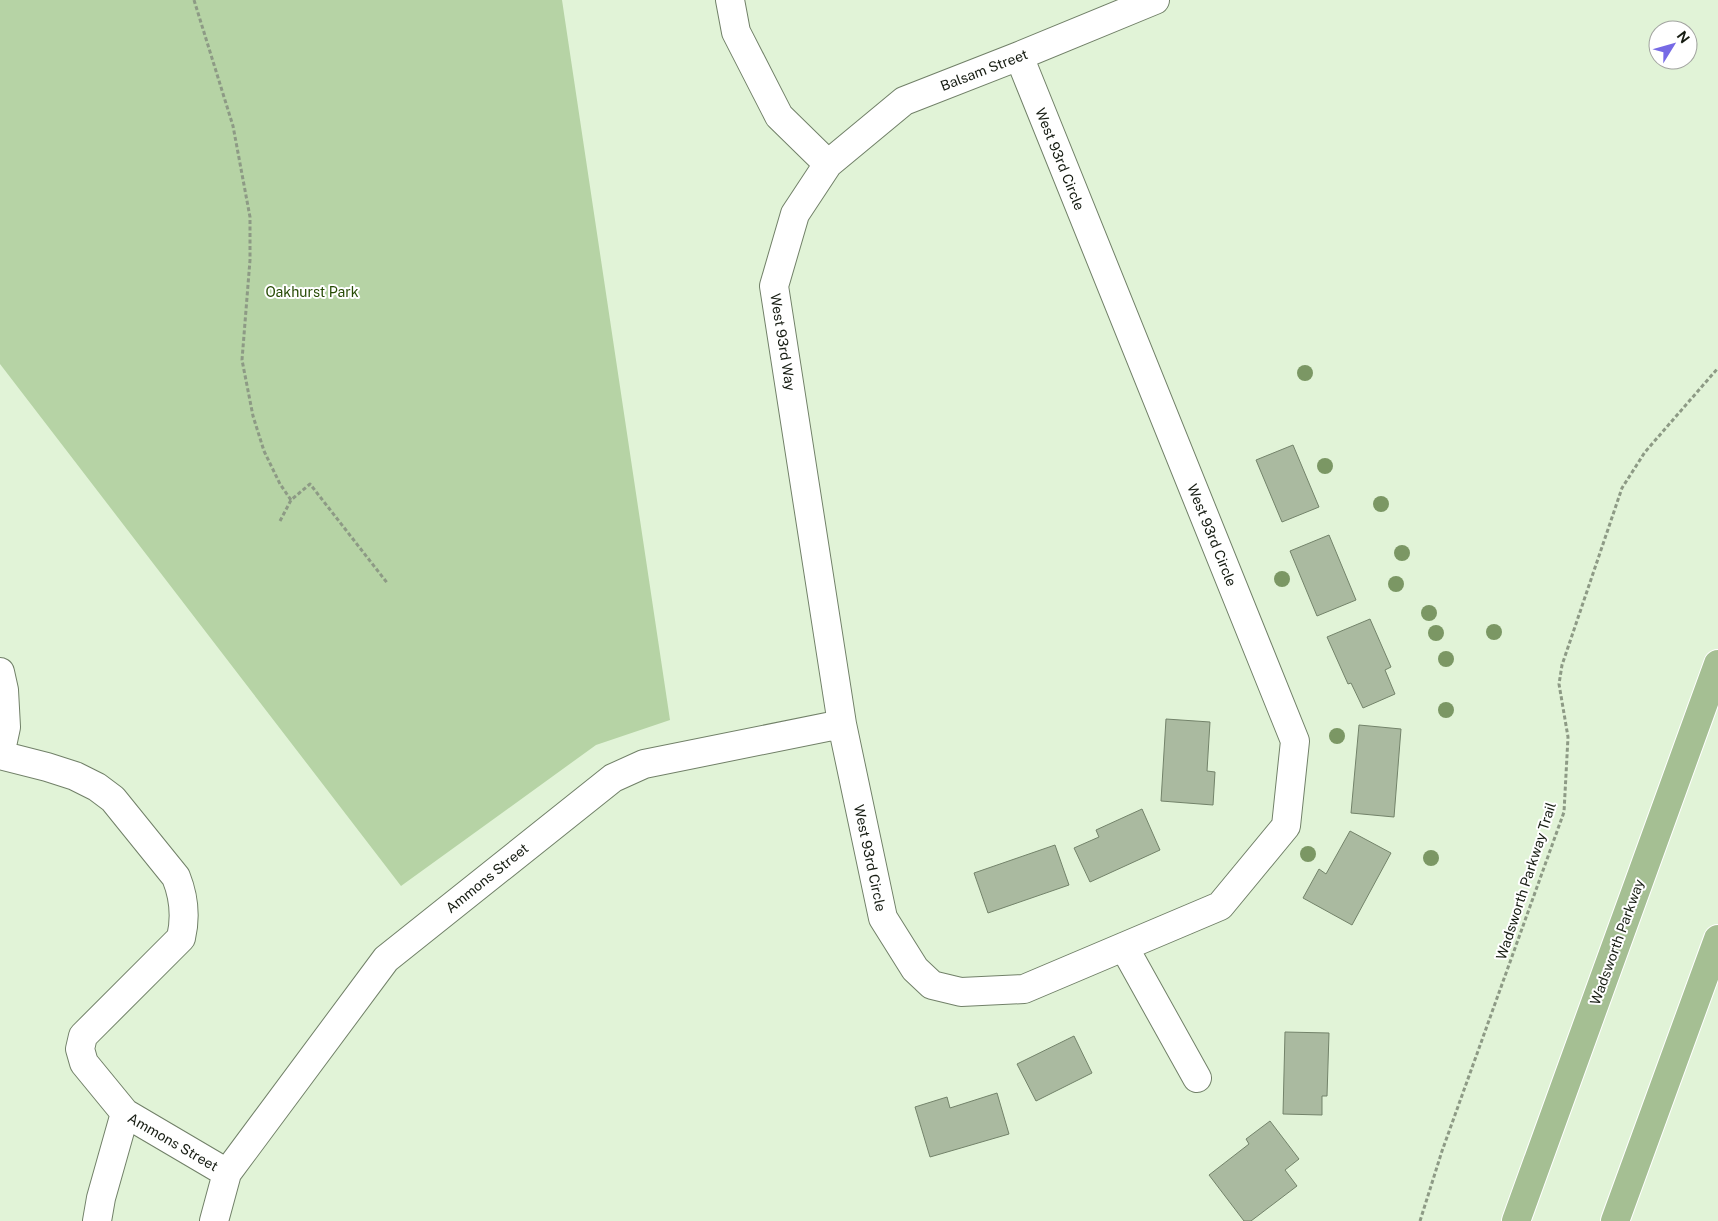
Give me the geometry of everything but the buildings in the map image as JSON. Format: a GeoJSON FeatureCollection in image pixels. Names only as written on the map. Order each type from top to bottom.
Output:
{"type":"FeatureCollection","features":[{"type":"Feature","properties":{"kind":"main road","name":"Wadsworth Parkway"},"geometry":{"type":"LineString","coordinates":[[1516,1221],[1718,664]]}},
{"type":"Feature","properties":{"kind":"main road"},"geometry":{"type":"LineString","coordinates":[[1615,1221],[1718,939]]}},
{"type":"Feature","properties":{"kind":"street"},"geometry":{"type":"LineString","coordinates":[[730,0],[736,32],[779,116],[828,164]]}},
{"type":"Feature","properties":{"kind":"street","name":"Balsam Street"},"geometry":{"type":"LineString","coordinates":[[828,164],[904,101],[1155,0]]}},
{"type":"Feature","properties":{"kind":"street","name":"West 93rd Circle"},"geometry":{"type":"LineString","coordinates":[[842,724],[883,918],[915,969],[926,994],[1024,989],[1220,906],[1286,826],[1295,741],[1019,56]]}},
{"type":"Feature","properties":{"kind":"street","name":"West 93rd Way"},"geometry":{"type":"LineString","coordinates":[[828,164],[795,214],[774,286],[842,724]]}},
{"type":"Feature","properties":{"kind":"street"},"geometry":{"type":"LineString","coordinates":[[0,672],[4,690],[6,727],[0,755]]}},
{"type":"Feature","properties":{"kind":"street","name":"Ammons Street"},"geometry":{"type":"LineString","coordinates":[[214,1221],[227,1173],[386,959],[613,778],[644,764],[842,724]]}},
{"type":"Feature","properties":{"kind":"street","name":"Ammons Street"},"geometry":{"type":"LineString","coordinates":[[0,755],[47,766],[75,776],[102,791],[112,799],[176,877],[181,891],[185,924],[181,938],[83,1036],[80,1049],[84,1063],[124,1113],[227,1173]]}},
{"type":"Feature","properties":{"kind":"street"},"geometry":{"type":"LineString","coordinates":[[1124,947],[1197,1078]]}},
{"type":"Feature","properties":{"kind":"street"},"geometry":{"type":"LineString","coordinates":[[97,1221],[100,1198],[124,1113]]}},
{"type":"Feature","properties":{"kind":"path"},"geometry":{"type":"LineString","coordinates":[[194,0],[232,126],[250,217],[250,260],[242,360],[252,416],[264,451],[280,484],[291,500]]}},
{"type":"Feature","properties":{"kind":"path","name":"Wadsworth Parkway Trail"},"geometry":{"type":"LineString","coordinates":[[1420,1221],[1442,1152],[1564,812],[1568,737],[1559,684],[1562,665],[1622,488],[1646,452],[1718,368]]}},
{"type":"Feature","properties":{"kind":"path"},"geometry":{"type":"LineString","coordinates":[[280,521],[291,500],[310,484],[388,584]]}},
{"type":"Feature","properties":{"kind":"green space","name":"Oakhurst Park"},"geometry":{"type":"Polygon","coordinates":[[[0,0],[562,0],[670,720],[596,745],[401,886],[0,364],[0,0]]]}}]}
